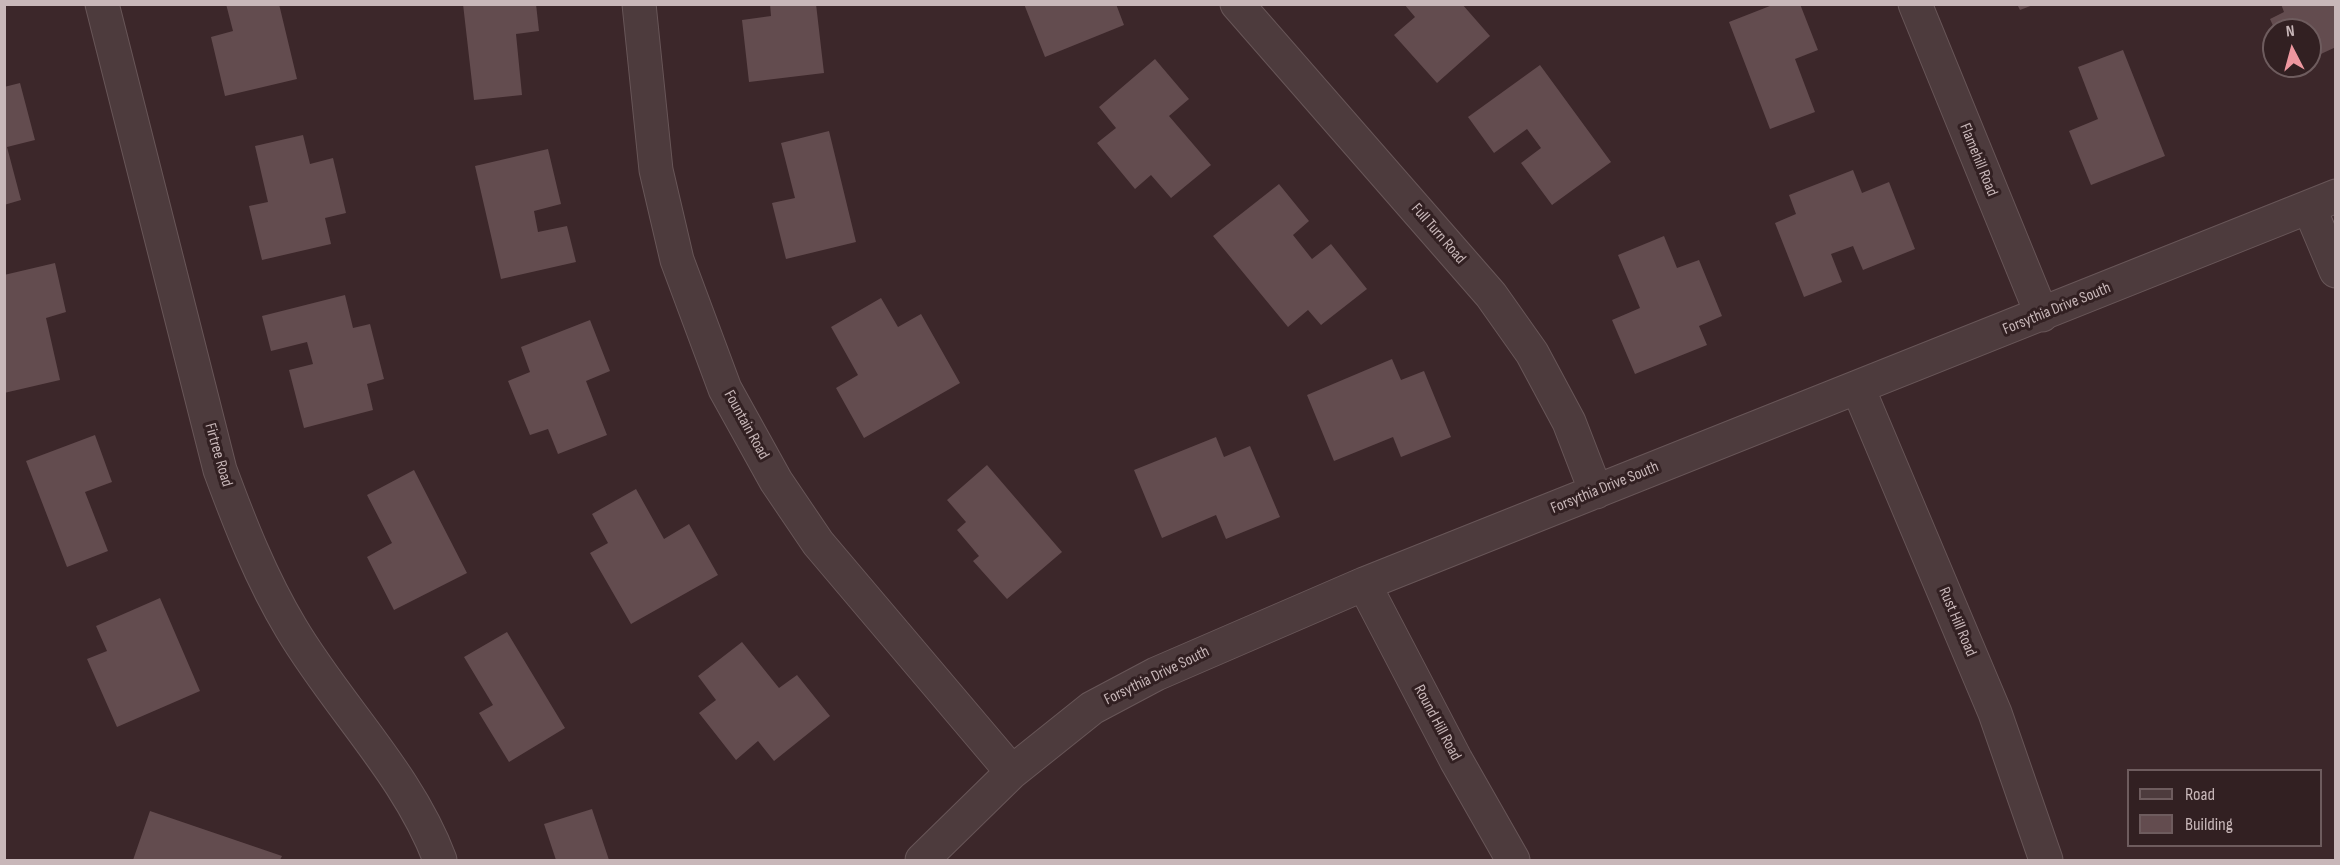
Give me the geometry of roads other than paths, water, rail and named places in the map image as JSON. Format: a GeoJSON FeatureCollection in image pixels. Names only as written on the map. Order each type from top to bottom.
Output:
{"type":"FeatureCollection","features":[{"type":"Feature","properties":{"kind":"street","name":"Firtree Road"},"geometry":{"type":"LineString","coordinates":[[102,4],[220,470],[246,541],[291,628],[411,802],[440,861]]}},
{"type":"Feature","properties":{"kind":"street","name":"Fountain Road"},"geometry":{"type":"LineString","coordinates":[[639,4],[656,170],[677,260],[725,389],[776,481],[819,543],[1012,772]]}},
{"type":"Feature","properties":{"kind":"street","name":"Full Turn Road"},"geometry":{"type":"LineString","coordinates":[[1237,4],[1491,295],[1538,363],[1569,422],[1596,492]]}},
{"type":"Feature","properties":{"kind":"street","name":"Flamehill Road"},"geometry":{"type":"LineString","coordinates":[[1915,4],[2042,315]]}},
{"type":"Feature","properties":{"kind":"street","name":"Forsythia Drive South"},"geometry":{"type":"LineString","coordinates":[[922,861],[1012,772],[1092,708],[1156,674],[1364,584],[2323,202]]}},
{"type":"Feature","properties":{"kind":"street"},"geometry":{"type":"LineString","coordinates":[[2323,202],[2336,271]]}},
{"type":"Feature","properties":{"kind":"street","name":"Rust Hill Road"},"geometry":{"type":"LineString","coordinates":[[1858,388],[1995,713],[2046,861]]}},
{"type":"Feature","properties":{"kind":"street","name":"Round Hill Road"},"geometry":{"type":"LineString","coordinates":[[1364,584],[1456,760],[1513,861]]}}]}
